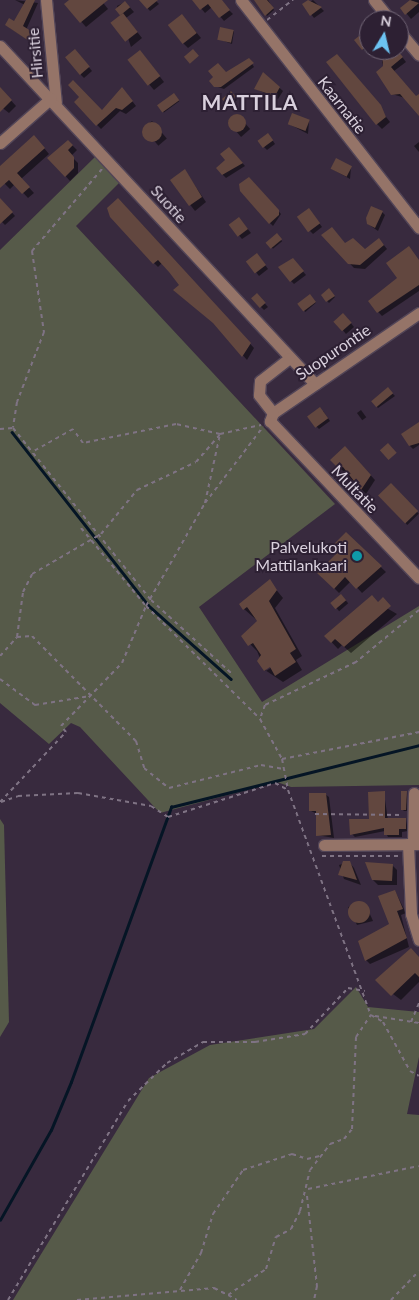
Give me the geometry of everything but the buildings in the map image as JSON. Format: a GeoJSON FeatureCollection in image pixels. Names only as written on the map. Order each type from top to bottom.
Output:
{"type":"FeatureCollection","features":[{"type":"Feature","properties":{"kind":"street","name":"Hirsitie"},"geometry":{"type":"LineString","coordinates":[[46,0],[54,101]]}},
{"type":"Feature","properties":{"kind":"street","name":"Kaarnatie"},"geometry":{"type":"LineString","coordinates":[[241,0],[419,228]]}},
{"type":"Feature","properties":{"kind":"street"},"geometry":{"type":"LineString","coordinates":[[374,0],[382,10]]}},
{"type":"Feature","properties":{"kind":"street"},"geometry":{"type":"LineString","coordinates":[[409,44],[419,55]]}},
{"type":"Feature","properties":{"kind":"street","name":"Suotie"},"geometry":{"type":"LineString","coordinates":[[0,46],[54,101],[314,384]]}},
{"type":"Feature","properties":{"kind":"street"},"geometry":{"type":"LineString","coordinates":[[0,142],[54,101]]}},
{"type":"Feature","properties":{"kind":"street","name":"Suopurontie"},"geometry":{"type":"LineString","coordinates":[[271,417],[314,384],[419,313]]}},
{"type":"Feature","properties":{"kind":"street","name":"Multatie"},"geometry":{"type":"LineString","coordinates":[[289,358],[260,381],[259,395],[271,417],[419,578]]}},
{"type":"Feature","properties":{"kind":"street"},"geometry":{"type":"LineString","coordinates":[[414,793],[412,847],[414,876],[411,914],[419,940]]}},
{"type":"Feature","properties":{"kind":"street"},"geometry":{"type":"LineString","coordinates":[[324,845],[412,847]]}},
{"type":"Feature","properties":{"kind":"path"},"geometry":{"type":"LineString","coordinates":[[261,25],[293,0]]}},
{"type":"Feature","properties":{"kind":"path"},"geometry":{"type":"LineString","coordinates":[[109,162],[32,250],[44,332],[17,402],[13,428],[101,534],[151,601],[233,675]]}},
{"type":"Feature","properties":{"kind":"path"},"geometry":{"type":"LineString","coordinates":[[32,452],[73,429],[83,443],[176,424],[220,434]]}},
{"type":"Feature","properties":{"kind":"path"},"geometry":{"type":"LineString","coordinates":[[0,656],[17,637],[23,592],[32,574],[101,534],[137,490],[196,462],[220,434],[248,424],[264,426],[204,504],[151,601],[146,606],[122,663],[61,726],[66,732],[0,802]]}},
{"type":"Feature","properties":{"kind":"path"},"geometry":{"type":"LineString","coordinates":[[0,430],[13,428]]}},
{"type":"Feature","properties":{"kind":"path"},"geometry":{"type":"LineString","coordinates":[[204,504],[220,434]]}},
{"type":"Feature","properties":{"kind":"path"},"geometry":{"type":"LineString","coordinates":[[80,528],[146,606],[260,719],[282,759],[288,790],[365,991],[371,1015],[383,1022],[410,1071],[419,1076]]}},
{"type":"Feature","properties":{"kind":"path"},"geometry":{"type":"LineString","coordinates":[[260,719],[265,705],[356,662],[419,610]]}},
{"type":"Feature","properties":{"kind":"path"},"geometry":{"type":"LineString","coordinates":[[17,637],[32,636],[136,741],[144,768],[169,788],[261,765],[284,770]]}},
{"type":"Feature","properties":{"kind":"path"},"geometry":{"type":"LineString","coordinates":[[0,679],[35,705],[90,696]]}},
{"type":"Feature","properties":{"kind":"path"},"geometry":{"type":"LineString","coordinates":[[282,759],[419,732]]}},
{"type":"Feature","properties":{"kind":"path"},"geometry":{"type":"LineString","coordinates":[[0,802],[18,796],[78,793],[151,806],[168,817],[275,784],[288,790]]}},
{"type":"Feature","properties":{"kind":"path"},"geometry":{"type":"LineString","coordinates":[[315,814],[414,814]]}},
{"type":"Feature","properties":{"kind":"path"},"geometry":{"type":"LineString","coordinates":[[325,857],[412,847]]}},
{"type":"Feature","properties":{"kind":"path"},"geometry":{"type":"LineString","coordinates":[[8,1300],[128,1101],[167,1063],[203,1042],[255,1042],[305,1034],[348,988],[365,991]]}},
{"type":"Feature","properties":{"kind":"path"},"geometry":{"type":"LineString","coordinates":[[411,1022],[419,1003]]}},
{"type":"Feature","properties":{"kind":"path"},"geometry":{"type":"LineString","coordinates":[[371,1015],[419,1023]]}},
{"type":"Feature","properties":{"kind":"path"},"geometry":{"type":"LineString","coordinates":[[228,1295],[266,1269],[276,1237],[291,1229],[306,1196],[310,1170],[320,1156],[352,1129],[356,1117],[356,1037],[371,1015]]}},
{"type":"Feature","properties":{"kind":"path"},"geometry":{"type":"LineString","coordinates":[[179,1291],[201,1253],[213,1214],[243,1170],[292,1154],[308,1159],[320,1156]]}},
{"type":"Feature","properties":{"kind":"path"},"geometry":{"type":"LineString","coordinates":[[308,1189],[419,1166]]}},
{"type":"Feature","properties":{"kind":"path"},"geometry":{"type":"LineString","coordinates":[[306,1196],[317,1286],[314,1300]]}},
{"type":"Feature","properties":{"kind":"path"},"geometry":{"type":"LineString","coordinates":[[391,1300],[419,1271]]}},
{"type":"Feature","properties":{"kind":"path"},"geometry":{"type":"LineString","coordinates":[[77,1300],[214,1288],[237,1300]]}},
{"type":"Feature","properties":{"kind":"green space"},"geometry":{"type":"Polygon","coordinates":[[[95,157],[119,183],[76,226],[335,504],[199,607],[262,702],[419,606],[419,785],[291,787],[277,782],[160,813],[80,727],[71,723],[49,744],[0,703],[0,250],[95,157]]]}},
{"type":"Feature","properties":{"kind":"green space"},"geometry":{"type":"Polygon","coordinates":[[[0,819],[4,825],[9,1022],[0,1037],[0,819]]]}},
{"type":"Feature","properties":{"kind":"green space"},"geometry":{"type":"Polygon","coordinates":[[[356,987],[368,1007],[419,1012],[419,1057],[407,1114],[419,1115],[419,1300],[13,1300],[149,1078],[210,1045],[314,1029],[356,987]]]}},
{"type":"Feature","properties":{"kind":"waterway"},"geometry":{"type":"LineString","coordinates":[[12,432],[148,605],[231,679]]}},
{"type":"Feature","properties":{"kind":"waterway"},"geometry":{"type":"LineString","coordinates":[[0,1220],[51,1130],[71,1082],[171,807],[419,745]]}},
{"type":"Feature","properties":{"kind":"place","name":"Palvelukoti Mattilankaari"},"geometry":{"type":"Point","coordinates":[357,556]}},
{"type":"Feature","properties":{"kind":"district","name":"MATTILA"},"geometry":{"type":"Point","coordinates":[250,102]}}]}
